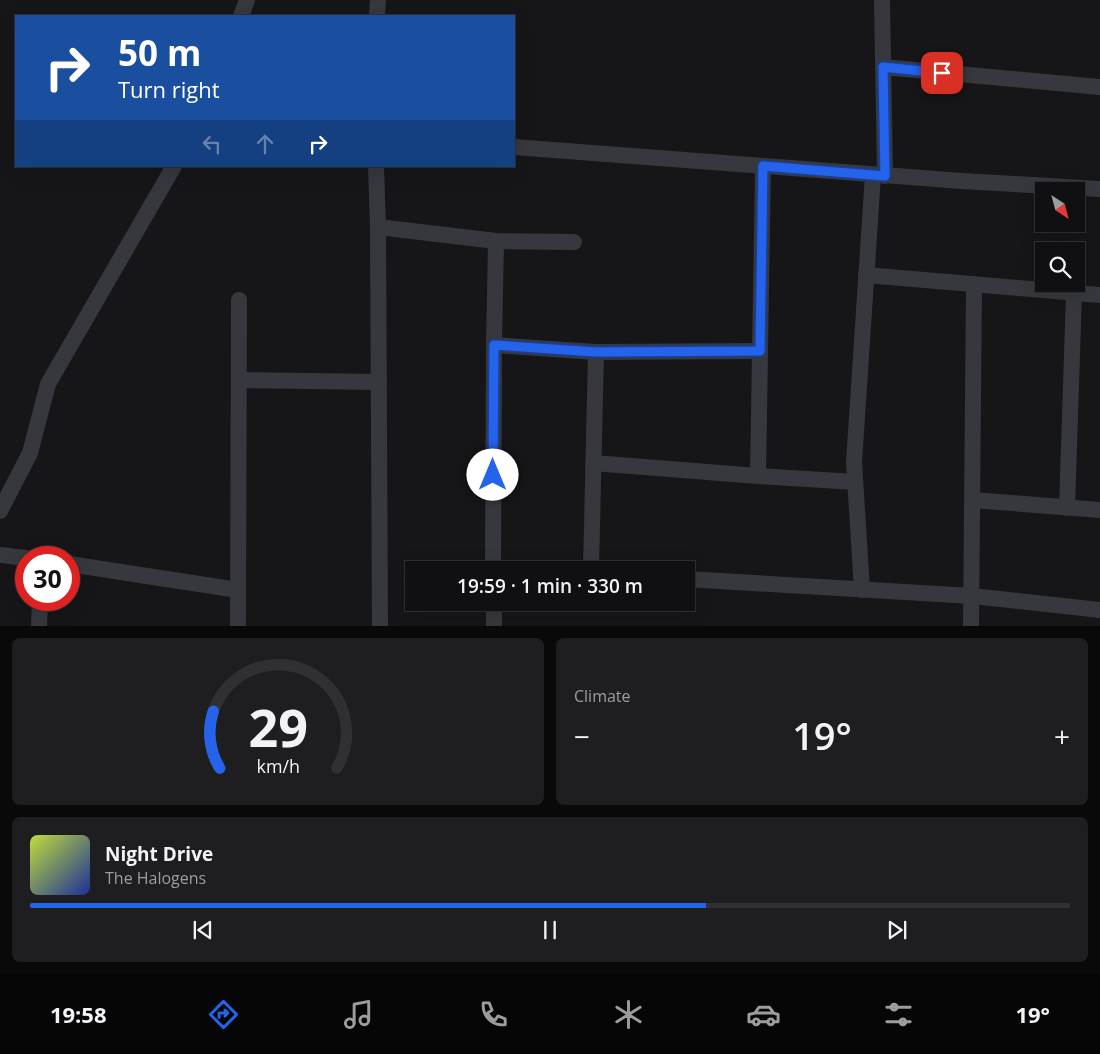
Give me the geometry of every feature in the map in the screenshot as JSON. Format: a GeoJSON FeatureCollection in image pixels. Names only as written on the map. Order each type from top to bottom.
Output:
{"type":"FeatureCollection","features":[{"type":"Feature","properties":{"kind":"street"},"geometry":{"type":"LineString","coordinates":[[241,15],[248,0]]}},
{"type":"Feature","properties":{"kind":"street"},"geometry":{"type":"LineString","coordinates":[[377,15],[378,0]]}},
{"type":"Feature","properties":{"kind":"street"},"geometry":{"type":"LineString","coordinates":[[862,590],[854,462],[866,275],[879,175],[883,67],[882,0]]}},
{"type":"Feature","properties":{"kind":"street"},"geometry":{"type":"LineString","coordinates":[[883,67],[1100,88]]}},
{"type":"Feature","properties":{"kind":"street"},"geometry":{"type":"LineString","coordinates":[[515,147],[962,181],[1100,189]]}},
{"type":"Feature","properties":{"kind":"street"},"geometry":{"type":"LineString","coordinates":[[758,476],[763,166]]}},
{"type":"Feature","properties":{"kind":"street"},"geometry":{"type":"LineString","coordinates":[[0,511],[30,453],[48,384],[173,167]]}},
{"type":"Feature","properties":{"kind":"street"},"geometry":{"type":"LineString","coordinates":[[376,167],[380,626]]}},
{"type":"Feature","properties":{"kind":"street"},"geometry":{"type":"LineString","coordinates":[[378,227],[496,242],[574,242]]}},
{"type":"Feature","properties":{"kind":"street"},"geometry":{"type":"LineString","coordinates":[[493,561],[496,242]]}},
{"type":"Feature","properties":{"kind":"street"},"geometry":{"type":"LineString","coordinates":[[866,275],[1100,295]]}},
{"type":"Feature","properties":{"kind":"street"},"geometry":{"type":"LineString","coordinates":[[971,626],[974,284]]}},
{"type":"Feature","properties":{"kind":"street"},"geometry":{"type":"LineString","coordinates":[[1067,508],[1074,293]]}},
{"type":"Feature","properties":{"kind":"street"},"geometry":{"type":"LineString","coordinates":[[238,626],[239,300]]}},
{"type":"Feature","properties":{"kind":"street"},"geometry":{"type":"LineString","coordinates":[[494,345],[596,352],[760,351]]}},
{"type":"Feature","properties":{"kind":"street"},"geometry":{"type":"LineString","coordinates":[[590,561],[596,352]]}},
{"type":"Feature","properties":{"kind":"street"},"geometry":{"type":"LineString","coordinates":[[239,380],[379,382]]}},
{"type":"Feature","properties":{"kind":"street"},"geometry":{"type":"LineString","coordinates":[[593,463],[855,482]]}},
{"type":"Feature","properties":{"kind":"street"},"geometry":{"type":"LineString","coordinates":[[972,500],[1100,510]]}},
{"type":"Feature","properties":{"kind":"street"},"geometry":{"type":"LineString","coordinates":[[0,555],[15,557]]}},
{"type":"Feature","properties":{"kind":"street"},"geometry":{"type":"LineString","coordinates":[[80,566],[238,590]]}},
{"type":"Feature","properties":{"kind":"street"},"geometry":{"type":"LineString","coordinates":[[695,580],[972,596],[1100,610]]}},
{"type":"Feature","properties":{"kind":"street"},"geometry":{"type":"LineString","coordinates":[[39,626],[40,611]]}},
{"type":"Feature","properties":{"kind":"street"},"geometry":{"type":"LineString","coordinates":[[494,611],[494,626]]}},
{"type":"Feature","properties":{"kind":"route"},"geometry":{"type":"LineString","coordinates":[[493,475],[494,345],[596,352],[760,351],[763,166],[885,176],[883,67],[942,73]]}}]}
